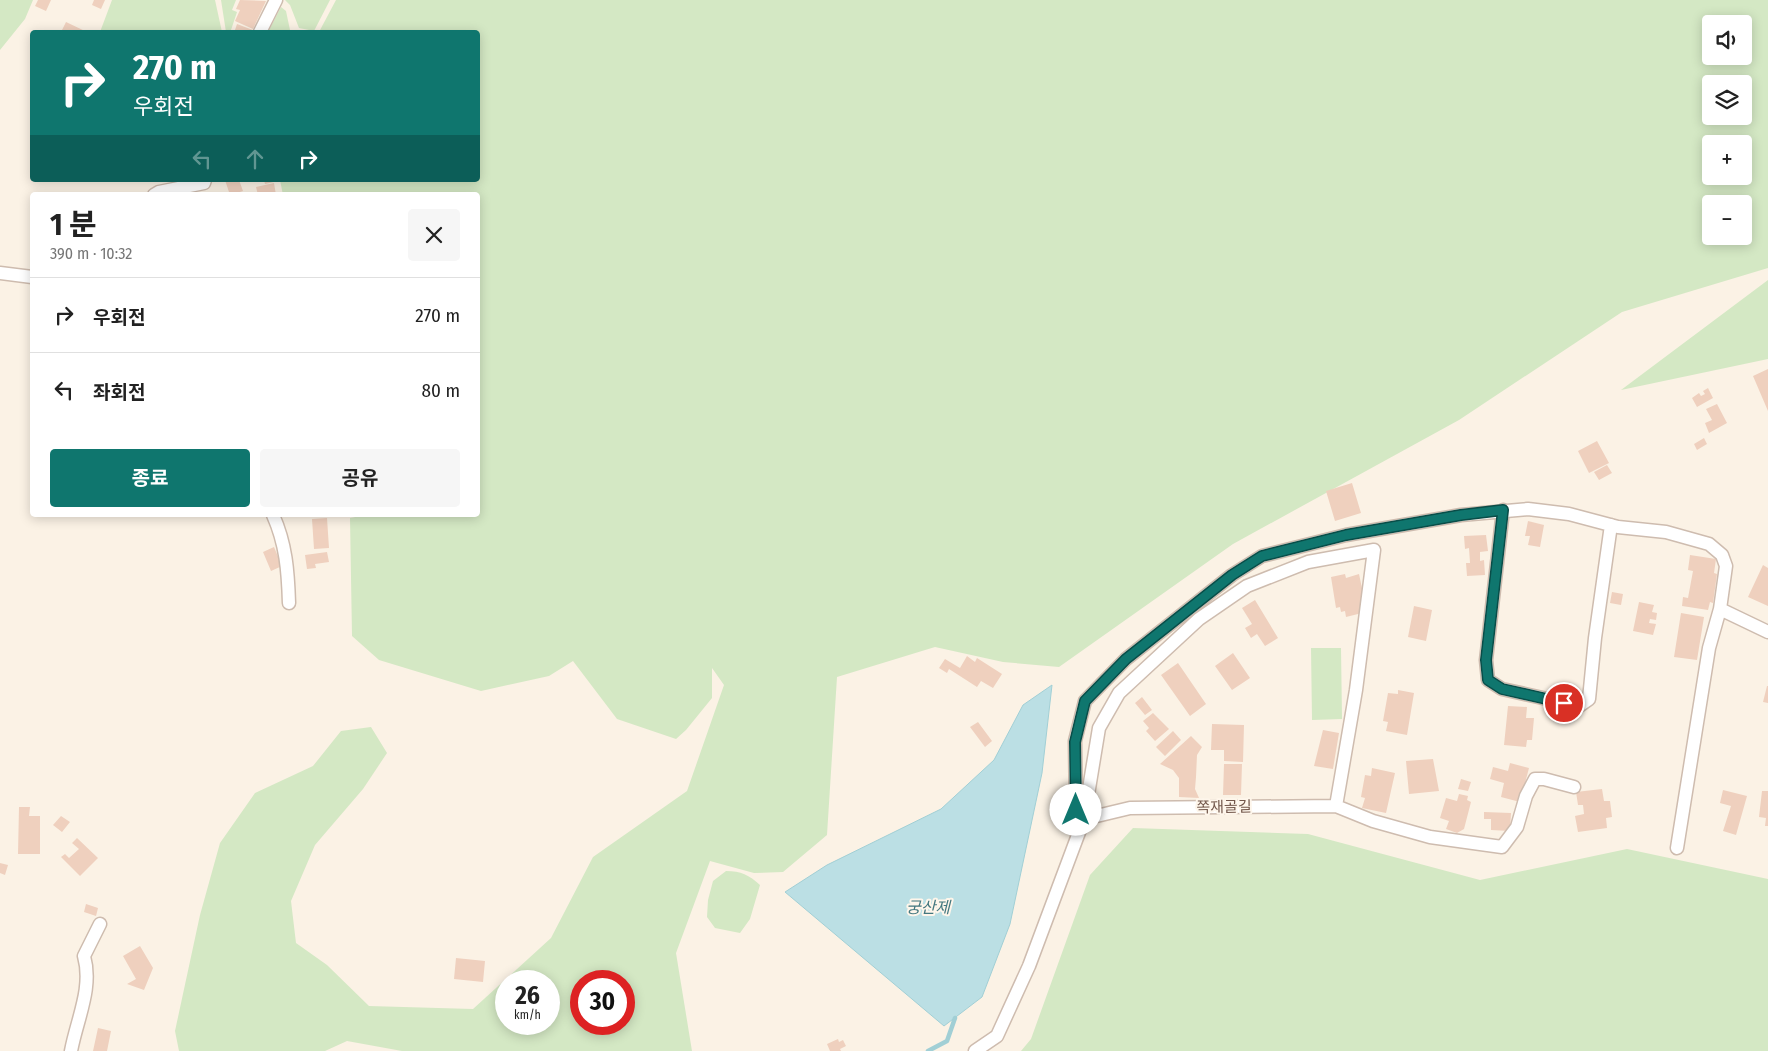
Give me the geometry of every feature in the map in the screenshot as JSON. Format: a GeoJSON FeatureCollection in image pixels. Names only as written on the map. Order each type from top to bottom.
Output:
{"type":"FeatureCollection","features":[{"type":"Feature","properties":{"kind":"street"},"geometry":{"type":"LineString","coordinates":[[261,30],[276,0]]}},
{"type":"Feature","properties":{"kind":"street"},"geometry":{"type":"LineString","coordinates":[[159,192],[204,182]]}},
{"type":"Feature","properties":{"kind":"street"},"geometry":{"type":"LineString","coordinates":[[0,273],[30,277]]}},
{"type":"Feature","properties":{"kind":"street"},"geometry":{"type":"LineString","coordinates":[[1084,819],[1076,810],[1075,742],[1085,701],[1126,659],[1232,575],[1262,556],[1346,535],[1461,515],[1528,509],[1568,514],[1611,525],[1666,532],[1710,544],[1722,555],[1726,566],[1720,609],[1709,648],[1677,848]]}},
{"type":"Feature","properties":{"kind":"street"},"geometry":{"type":"LineString","coordinates":[[1503,510],[1486,660],[1488,680],[1502,689],[1579,706],[1589,699],[1598,613],[1611,525]]}},
{"type":"Feature","properties":{"kind":"street"},"geometry":{"type":"LineString","coordinates":[[274,517],[282,535],[286,554],[289,603]]}},
{"type":"Feature","properties":{"kind":"street"},"geometry":{"type":"LineString","coordinates":[[974,1051],[997,1036],[1029,966],[1084,819],[1099,728],[1119,693],[1200,619],[1246,586],[1308,562],[1374,550],[1356,690],[1336,806]]}},
{"type":"Feature","properties":{"kind":"street"},"geometry":{"type":"LineString","coordinates":[[1720,609],[1768,632]]}},
{"type":"Feature","properties":{"kind":"street","name":"쪽재골길"},"geometry":{"type":"LineString","coordinates":[[1084,819],[1130,808],[1336,806],[1373,821],[1430,837],[1502,848],[1517,827],[1526,796],[1535,779],[1544,779],[1574,787]]}},
{"type":"Feature","properties":{"kind":"street"},"geometry":{"type":"LineString","coordinates":[[72,1051],[86,997],[87,967],[84,956],[100,924]]}},
{"type":"Feature","properties":{"kind":"green space"},"geometry":{"type":"Polygon","coordinates":[[[0,0],[33,0],[25,19],[0,50],[0,0]]]}},
{"type":"Feature","properties":{"kind":"green space"},"geometry":{"type":"Polygon","coordinates":[[[112,0],[215,0],[222,30],[101,30],[112,0]]]}},
{"type":"Feature","properties":{"kind":"green space"},"geometry":{"type":"Polygon","coordinates":[[[221,0],[236,0],[232,10],[237,12],[231,30],[226,30],[221,0]]]}},
{"type":"Feature","properties":{"kind":"green space"},"geometry":{"type":"Polygon","coordinates":[[[285,0],[330,0],[315,30],[299,28],[290,5],[285,0]]]}},
{"type":"Feature","properties":{"kind":"green space"},"geometry":{"type":"Polygon","coordinates":[[[336,0],[1768,0],[1768,268],[1622,312],[1459,420],[1233,544],[1059,667],[1003,662],[935,647],[837,677],[827,835],[783,872],[754,873],[710,861],[676,953],[692,1051],[402,1051],[347,1041],[325,1051],[179,1051],[175,1031],[200,915],[220,843],[255,793],[313,766],[341,731],[371,727],[387,753],[363,789],[315,845],[291,901],[296,943],[327,965],[369,1006],[473,1009],[495,989],[495,1035],[560,1035],[560,970],[516,970],[551,938],[593,857],[687,791],[724,685],[712,668],[712,698],[686,730],[676,739],[617,719],[573,661],[549,676],[481,691],[379,660],[352,636],[350,518],[480,517],[480,192],[282,192],[280,182],[480,182],[480,30],[320,30],[336,0]]]}},
{"type":"Feature","properties":{"kind":"green space"},"geometry":{"type":"Polygon","coordinates":[[[281,7],[286,11],[290,30],[269,30],[281,7]]]}},
{"type":"Feature","properties":{"kind":"green space"},"geometry":{"type":"Polygon","coordinates":[[[1768,280],[1768,359],[1621,390],[1768,280]]]}},
{"type":"Feature","properties":{"kind":"green space"},"geometry":{"type":"Polygon","coordinates":[[[1311,648],[1341,648],[1342,719],[1312,720],[1311,648]]]}},
{"type":"Feature","properties":{"kind":"green space"},"geometry":{"type":"Polygon","coordinates":[[[1133,828],[1308,834],[1480,880],[1627,849],[1768,879],[1768,1051],[1021,1051],[1031,1039],[1090,875],[1133,828]]]}},
{"type":"Feature","properties":{"kind":"green space"},"geometry":{"type":"Polygon","coordinates":[[[726,871],[744,874],[760,885],[750,919],[740,933],[715,928],[707,917],[708,900],[713,881],[726,871]]]}},
{"type":"Feature","properties":{"kind":"water","name":"궁산제"},"geometry":{"type":"Polygon","coordinates":[[[1052,685],[1042,773],[1010,924],[982,997],[944,1026],[785,892],[827,865],[941,809],[994,760],[1023,705],[1052,685]]]}},
{"type":"Feature","properties":{"kind":"building"},"geometry":{"type":"Polygon","coordinates":[[[38,0],[51,0],[46,11],[35,6],[38,0]]]}},
{"type":"Feature","properties":{"kind":"building"},"geometry":{"type":"Polygon","coordinates":[[[94,0],[105,0],[101,9],[92,5],[94,0]]]}},
{"type":"Feature","properties":{"kind":"building"},"geometry":{"type":"Polygon","coordinates":[[[240,0],[266,1],[253,29],[235,21],[240,10],[236,9],[240,0]]]}},
{"type":"Feature","properties":{"kind":"building"},"geometry":{"type":"Polygon","coordinates":[[[66,22],[83,30],[62,30],[66,22]]]}},
{"type":"Feature","properties":{"kind":"building"},"geometry":{"type":"Polygon","coordinates":[[[237,24],[253,30],[235,30],[237,24]]]}},
{"type":"Feature","properties":{"kind":"building"},"geometry":{"type":"Polygon","coordinates":[[[226,182],[240,182],[243,191],[229,192],[226,182]]]}},
{"type":"Feature","properties":{"kind":"building"},"geometry":{"type":"Polygon","coordinates":[[[274,183],[276,192],[257,192],[256,187],[274,183]]]}},
{"type":"Feature","properties":{"kind":"building"},"geometry":{"type":"Polygon","coordinates":[[[1768,369],[1768,411],[1753,376],[1768,369]]]}},
{"type":"Feature","properties":{"kind":"building"},"geometry":{"type":"Polygon","coordinates":[[[1708,388],[1713,398],[1697,407],[1692,398],[1699,393],[1701,396],[1705,394],[1703,391],[1708,388]]]}},
{"type":"Feature","properties":{"kind":"building"},"geometry":{"type":"Polygon","coordinates":[[[1717,404],[1727,423],[1709,433],[1705,423],[1712,420],[1706,409],[1717,404]]]}},
{"type":"Feature","properties":{"kind":"building"},"geometry":{"type":"Polygon","coordinates":[[[1704,438],[1707,444],[1697,450],[1694,444],[1704,438]]]}},
{"type":"Feature","properties":{"kind":"building"},"geometry":{"type":"Polygon","coordinates":[[[1597,441],[1609,463],[1589,473],[1578,451],[1597,441]]]}},
{"type":"Feature","properties":{"kind":"building"},"geometry":{"type":"Polygon","coordinates":[[[1607,465],[1612,473],[1599,480],[1594,472],[1607,465]]]}},
{"type":"Feature","properties":{"kind":"building"},"geometry":{"type":"Polygon","coordinates":[[[1352,483],[1361,513],[1335,521],[1326,491],[1352,483]]]}},
{"type":"Feature","properties":{"kind":"building"},"geometry":{"type":"Polygon","coordinates":[[[327,518],[329,548],[314,549],[312,519],[327,518]]]}},
{"type":"Feature","properties":{"kind":"building"},"geometry":{"type":"Polygon","coordinates":[[[1528,521],[1544,525],[1540,547],[1528,545],[1530,536],[1525,536],[1528,521]]]}},
{"type":"Feature","properties":{"kind":"building"},"geometry":{"type":"Polygon","coordinates":[[[1486,535],[1488,551],[1480,552],[1480,561],[1484,560],[1485,575],[1467,576],[1466,563],[1470,563],[1469,548],[1465,549],[1464,536],[1486,535]]]}},
{"type":"Feature","properties":{"kind":"building"},"geometry":{"type":"Polygon","coordinates":[[[274,547],[282,566],[271,571],[263,552],[274,547]]]}},
{"type":"Feature","properties":{"kind":"building"},"geometry":{"type":"Polygon","coordinates":[[[327,552],[329,562],[315,564],[316,568],[307,569],[305,555],[327,552]]]}},
{"type":"Feature","properties":{"kind":"building"},"geometry":{"type":"Polygon","coordinates":[[[1690,555],[1716,559],[1714,573],[1717,574],[1713,603],[1710,602],[1708,610],[1682,606],[1683,597],[1688,598],[1693,571],[1688,570],[1690,555]]]}},
{"type":"Feature","properties":{"kind":"building"},"geometry":{"type":"Polygon","coordinates":[[[1763,565],[1768,568],[1768,606],[1748,597],[1763,565]]]}},
{"type":"Feature","properties":{"kind":"building"},"geometry":{"type":"Polygon","coordinates":[[[1345,574],[1346,578],[1359,574],[1366,607],[1362,613],[1346,617],[1345,611],[1341,612],[1340,607],[1336,608],[1331,577],[1345,574]]]}},
{"type":"Feature","properties":{"kind":"building"},"geometry":{"type":"Polygon","coordinates":[[[1612,592],[1623,594],[1621,605],[1610,603],[1612,592]]]}},
{"type":"Feature","properties":{"kind":"building"},"geometry":{"type":"Polygon","coordinates":[[[1255,600],[1278,638],[1265,646],[1257,634],[1251,638],[1245,628],[1252,624],[1242,608],[1255,600]]]}},
{"type":"Feature","properties":{"kind":"building"},"geometry":{"type":"Polygon","coordinates":[[[1639,602],[1654,605],[1652,612],[1657,613],[1656,620],[1650,619],[1649,623],[1656,624],[1653,635],[1633,631],[1639,602]]]}},
{"type":"Feature","properties":{"kind":"building"},"geometry":{"type":"Polygon","coordinates":[[[1414,606],[1432,610],[1426,641],[1408,637],[1414,606]]]}},
{"type":"Feature","properties":{"kind":"building"},"geometry":{"type":"Polygon","coordinates":[[[1681,613],[1704,617],[1697,660],[1674,657],[1681,613]]]}},
{"type":"Feature","properties":{"kind":"building"},"geometry":{"type":"Polygon","coordinates":[[[1233,653],[1250,678],[1232,690],[1215,666],[1233,653]]]}},
{"type":"Feature","properties":{"kind":"building"},"geometry":{"type":"Polygon","coordinates":[[[967,656],[975,662],[977,658],[1002,674],[993,688],[981,681],[977,687],[949,669],[947,673],[939,668],[945,659],[960,668],[967,656]]]}},
{"type":"Feature","properties":{"kind":"building"},"geometry":{"type":"Polygon","coordinates":[[[1178,663],[1206,704],[1190,716],[1161,675],[1178,663]]]}},
{"type":"Feature","properties":{"kind":"building"},"geometry":{"type":"Polygon","coordinates":[[[1768,686],[1768,703],[1763,702],[1768,686]]]}},
{"type":"Feature","properties":{"kind":"building"},"geometry":{"type":"Polygon","coordinates":[[[1398,690],[1414,693],[1407,735],[1386,731],[1388,722],[1383,721],[1388,693],[1398,694],[1398,690]]]}},
{"type":"Feature","properties":{"kind":"building"},"geometry":{"type":"Polygon","coordinates":[[[1142,697],[1152,710],[1145,715],[1135,703],[1142,697]]]}},
{"type":"Feature","properties":{"kind":"building"},"geometry":{"type":"Polygon","coordinates":[[[1508,706],[1527,707],[1526,718],[1534,718],[1532,740],[1527,740],[1526,747],[1504,745],[1508,706]]]}},
{"type":"Feature","properties":{"kind":"building"},"geometry":{"type":"Polygon","coordinates":[[[1153,713],[1169,729],[1155,741],[1146,731],[1149,728],[1143,721],[1153,713]]]}},
{"type":"Feature","properties":{"kind":"building"},"geometry":{"type":"Polygon","coordinates":[[[978,722],[992,741],[985,747],[970,727],[978,722]]]}},
{"type":"Feature","properties":{"kind":"building"},"geometry":{"type":"Polygon","coordinates":[[[1212,724],[1244,725],[1243,762],[1224,761],[1224,750],[1211,750],[1212,724]]]}},
{"type":"Feature","properties":{"kind":"building"},"geometry":{"type":"Polygon","coordinates":[[[1323,730],[1339,733],[1333,769],[1314,766],[1323,730]]]}},
{"type":"Feature","properties":{"kind":"building"},"geometry":{"type":"Polygon","coordinates":[[[1173,731],[1181,740],[1165,756],[1156,747],[1173,731]]]}},
{"type":"Feature","properties":{"kind":"building"},"geometry":{"type":"Polygon","coordinates":[[[1191,736],[1202,747],[1197,755],[1195,789],[1199,798],[1179,797],[1179,778],[1173,770],[1160,764],[1191,736]]]}},
{"type":"Feature","properties":{"kind":"building"},"geometry":{"type":"Polygon","coordinates":[[[1433,759],[1439,791],[1409,794],[1406,761],[1433,759]]]}},
{"type":"Feature","properties":{"kind":"building"},"geometry":{"type":"Polygon","coordinates":[[[1510,763],[1529,768],[1520,802],[1501,797],[1504,783],[1490,779],[1493,767],[1508,771],[1510,763]]]}},
{"type":"Feature","properties":{"kind":"building"},"geometry":{"type":"Polygon","coordinates":[[[1224,764],[1242,764],[1241,795],[1223,795],[1224,764]]]}},
{"type":"Feature","properties":{"kind":"building"},"geometry":{"type":"Polygon","coordinates":[[[1372,768],[1395,773],[1386,813],[1362,808],[1365,798],[1361,797],[1365,775],[1371,776],[1372,768]]]}},
{"type":"Feature","properties":{"kind":"building"},"geometry":{"type":"Polygon","coordinates":[[[1461,779],[1471,782],[1468,791],[1458,789],[1461,779]]]}},
{"type":"Feature","properties":{"kind":"building"},"geometry":{"type":"Polygon","coordinates":[[[1602,789],[1604,801],[1610,801],[1612,817],[1606,818],[1607,828],[1578,832],[1575,816],[1584,814],[1583,805],[1578,805],[1576,792],[1602,789]]]}},
{"type":"Feature","properties":{"kind":"building"},"geometry":{"type":"Polygon","coordinates":[[[1723,790],[1747,796],[1736,835],[1723,831],[1731,806],[1720,803],[1723,790]]]}},
{"type":"Feature","properties":{"kind":"building"},"geometry":{"type":"Polygon","coordinates":[[[1762,791],[1768,791],[1768,826],[1765,826],[1766,818],[1759,817],[1762,791]]]}},
{"type":"Feature","properties":{"kind":"building"},"geometry":{"type":"Polygon","coordinates":[[[1459,794],[1468,796],[1467,800],[1471,802],[1464,829],[1457,833],[1446,829],[1449,821],[1440,818],[1446,798],[1457,801],[1459,794]]]}},
{"type":"Feature","properties":{"kind":"building"},"geometry":{"type":"Polygon","coordinates":[[[19,807],[30,807],[29,816],[40,816],[40,854],[18,854],[19,807]]]}},
{"type":"Feature","properties":{"kind":"building"},"geometry":{"type":"Polygon","coordinates":[[[1484,812],[1511,813],[1510,831],[1491,830],[1491,819],[1484,819],[1484,812]]]}},
{"type":"Feature","properties":{"kind":"building"},"geometry":{"type":"Polygon","coordinates":[[[61,816],[70,822],[62,832],[53,825],[61,816]]]}},
{"type":"Feature","properties":{"kind":"building"},"geometry":{"type":"Polygon","coordinates":[[[77,838],[98,858],[80,876],[61,857],[65,854],[69,858],[79,849],[72,843],[77,838]]]}},
{"type":"Feature","properties":{"kind":"building"},"geometry":{"type":"Polygon","coordinates":[[[0,863],[8,865],[5,875],[0,873],[0,863]]]}},
{"type":"Feature","properties":{"kind":"building"},"geometry":{"type":"Polygon","coordinates":[[[86,904],[98,908],[96,916],[84,912],[86,904]]]}},
{"type":"Feature","properties":{"kind":"building"},"geometry":{"type":"Polygon","coordinates":[[[140,946],[153,968],[144,990],[127,984],[136,979],[123,956],[140,946]]]}},
{"type":"Feature","properties":{"kind":"building"},"geometry":{"type":"Polygon","coordinates":[[[456,958],[485,961],[483,982],[454,979],[456,958]]]}},
{"type":"Feature","properties":{"kind":"building"},"geometry":{"type":"Polygon","coordinates":[[[98,1028],[111,1031],[107,1051],[93,1051],[98,1028]]]}},
{"type":"Feature","properties":{"kind":"building"},"geometry":{"type":"Polygon","coordinates":[[[838,1039],[839,1042],[843,1040],[846,1046],[840,1049],[841,1051],[830,1051],[827,1044],[838,1039]]]}},
{"type":"Feature","properties":{"kind":"waterway"},"geometry":{"type":"LineString","coordinates":[[928,1051],[947,1041],[955,1018]]}},
{"type":"Feature","properties":{"kind":"route"},"geometry":{"type":"LineString","coordinates":[[1076,810],[1075,742],[1085,701],[1126,659],[1232,575],[1262,556],[1346,535],[1461,515],[1503,510],[1486,660],[1488,680],[1502,689],[1564,703]]}}]}
